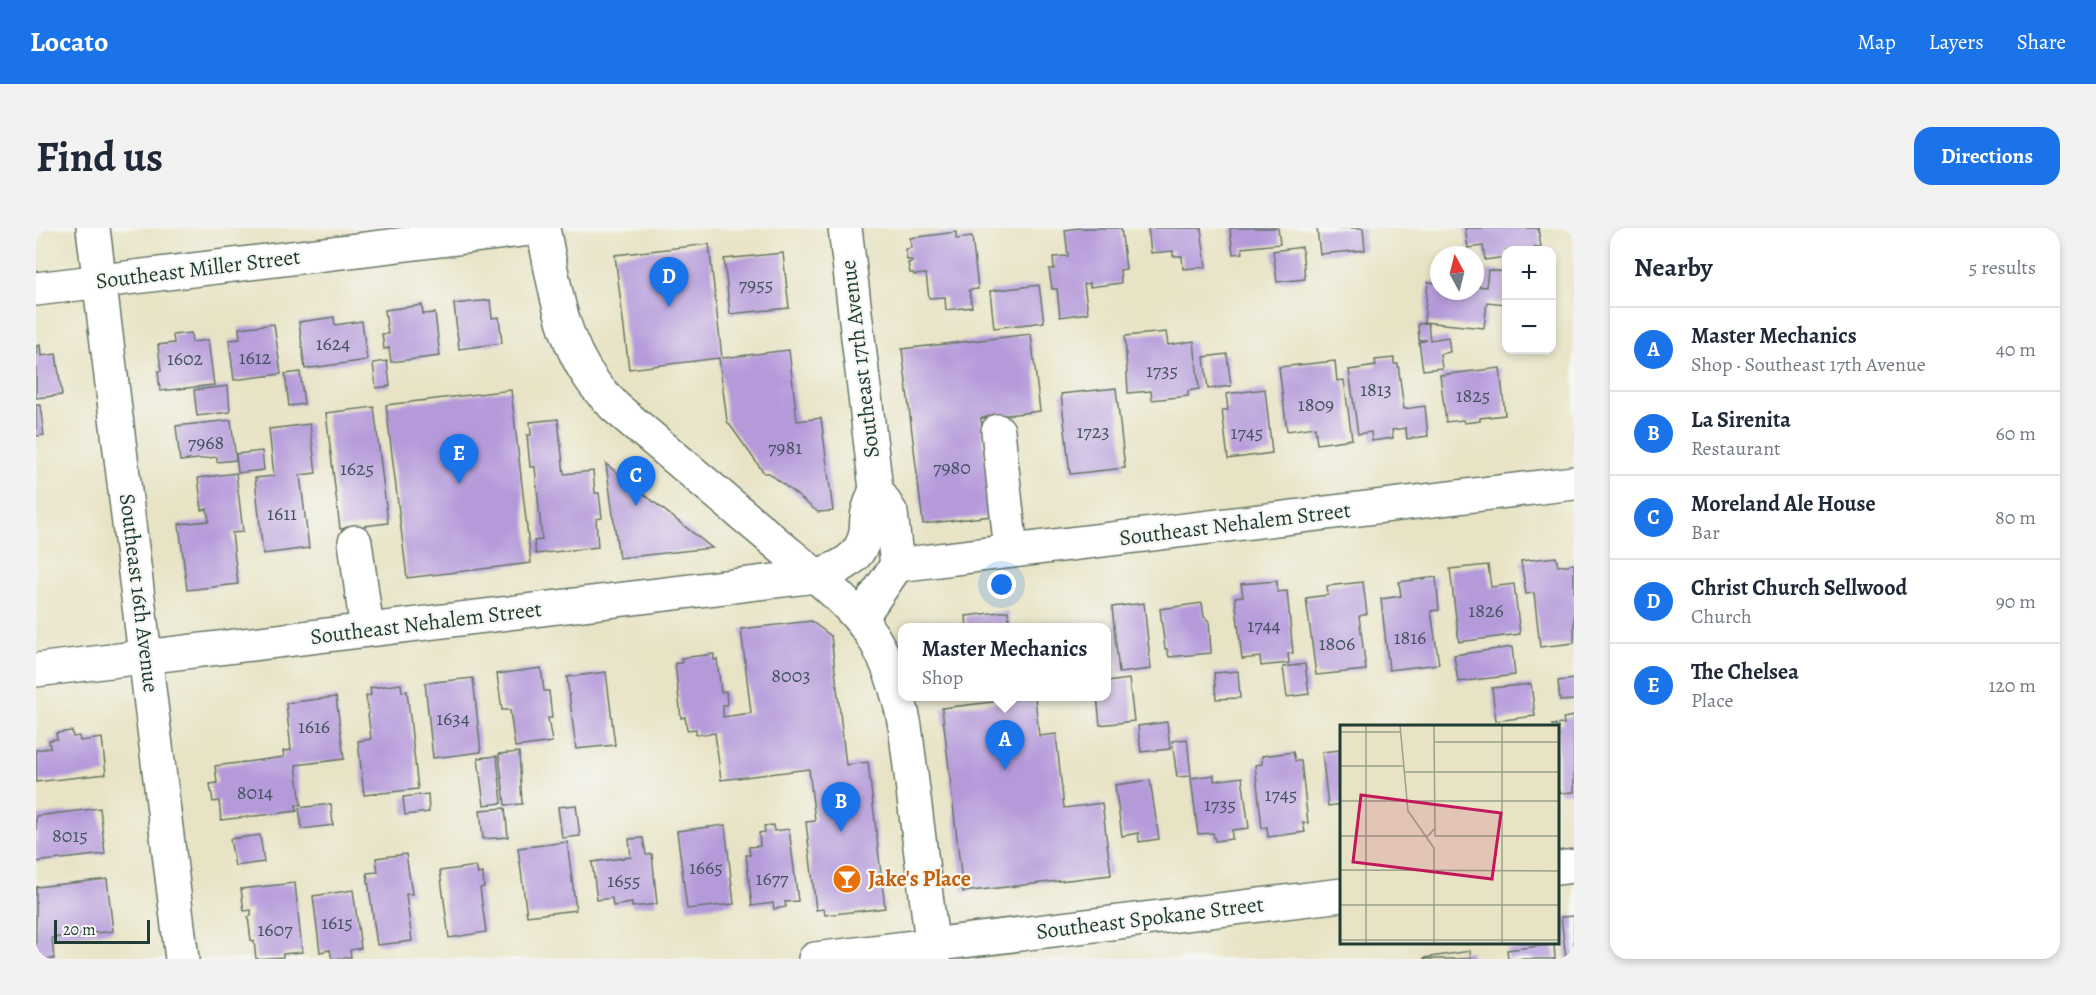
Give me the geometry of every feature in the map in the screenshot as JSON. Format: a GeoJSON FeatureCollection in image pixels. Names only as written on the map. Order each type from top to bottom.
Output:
{"type":"FeatureCollection","features":[{"type":"Feature","properties":{"kind":"street","name":"Southeast 16th Avenue"},"geometry":{"type":"LineString","coordinates":[[93,228],[147,656],[182,959]]}},
{"type":"Feature","properties":{"kind":"street","name":"Southeast Miller Street"},"geometry":{"type":"LineString","coordinates":[[36,289],[538,228]]}},
{"type":"Feature","properties":{"kind":"street"},"geometry":{"type":"LineString","coordinates":[[543,228],[567,334],[579,360],[593,382],[615,407],[816,576],[860,619],[873,637],[886,662],[898,694]]}},
{"type":"Feature","properties":{"kind":"street","name":"Southeast 17th Avenue"},"geometry":{"type":"LineString","coordinates":[[845,228],[876,489],[891,513],[897,565]]}},
{"type":"Feature","properties":{"kind":"street"},"geometry":{"type":"LineString","coordinates":[[998,431],[1011,551]]}},
{"type":"Feature","properties":{"kind":"street","name":"Southeast Nehalem Street"},"geometry":{"type":"LineString","coordinates":[[897,565],[1574,483]]}},
{"type":"Feature","properties":{"kind":"street","name":"Southeast 17th Avenue"},"geometry":{"type":"LineString","coordinates":[[816,576],[836,570],[862,549],[867,531],[867,514],[876,489]]}},
{"type":"Feature","properties":{"kind":"street"},"geometry":{"type":"LineString","coordinates":[[355,543],[367,630]]}},
{"type":"Feature","properties":{"kind":"street"},"geometry":{"type":"LineString","coordinates":[[860,619],[897,565]]}},
{"type":"Feature","properties":{"kind":"street","name":"Southeast Nehalem Street"},"geometry":{"type":"LineString","coordinates":[[36,670],[816,576]]}},
{"type":"Feature","properties":{"kind":"street"},"geometry":{"type":"LineString","coordinates":[[900,701],[905,726],[933,952]]}},
{"type":"Feature","properties":{"kind":"street"},"geometry":{"type":"LineString","coordinates":[[1559,868],[1574,866]]}},
{"type":"Feature","properties":{"kind":"street","name":"Southeast Spokane Street"},"geometry":{"type":"LineString","coordinates":[[815,959],[933,952],[1340,895]]}},
{"type":"Feature","properties":{"kind":"building"},"geometry":{"type":"Polygon","coordinates":[[[1121,228],[1126,269],[1120,270],[1121,283],[1090,287],[1090,283],[1084,284],[1088,313],[1060,317],[1057,289],[1052,289],[1049,269],[1054,269],[1053,257],[1068,256],[1065,230],[1121,228]]]}},
{"type":"Feature","properties":{"kind":"building"},"geometry":{"type":"Polygon","coordinates":[[[1148,228],[1201,228],[1206,267],[1183,269],[1182,256],[1173,256],[1173,251],[1151,253],[1148,228]]]}},
{"type":"Feature","properties":{"kind":"building"},"geometry":{"type":"Polygon","coordinates":[[[1230,228],[1278,228],[1280,244],[1242,248],[1243,253],[1233,254],[1230,228]]]}},
{"type":"Feature","properties":{"kind":"building"},"geometry":{"type":"Polygon","coordinates":[[[1317,228],[1363,228],[1365,250],[1320,254],[1317,228]]]}},
{"type":"Feature","properties":{"kind":"building"},"geometry":{"type":"Polygon","coordinates":[[[1465,228],[1538,228],[1541,246],[1502,246],[1502,258],[1485,260],[1484,246],[1468,246],[1465,228]]]}},
{"type":"Feature","properties":{"kind":"building"},"geometry":{"type":"Polygon","coordinates":[[[956,232],[956,239],[972,237],[978,289],[969,290],[972,307],[946,310],[945,297],[929,298],[926,274],[910,273],[908,263],[912,262],[907,260],[905,249],[911,248],[910,238],[956,232]]]}},
{"type":"Feature","properties":{"kind":"building"},"geometry":{"type":"Polygon","coordinates":[[[709,244],[722,358],[789,350],[797,421],[821,418],[833,511],[818,512],[769,473],[764,473],[727,421],[719,358],[629,369],[615,255],[709,244]]]}},
{"type":"Feature","properties":{"kind":"building"},"geometry":{"type":"Polygon","coordinates":[[[1302,247],[1305,279],[1277,282],[1273,251],[1302,247]]]}},
{"type":"Feature","properties":{"kind":"building"},"geometry":{"type":"Polygon","coordinates":[[[783,253],[789,308],[730,314],[724,259],[783,253]]]}},
{"type":"Feature","properties":{"kind":"building"},"geometry":{"type":"Polygon","coordinates":[[[1488,270],[1502,272],[1502,304],[1487,302],[1484,328],[1424,322],[1428,282],[1430,282],[1430,300],[1484,300],[1484,287],[1486,287],[1488,270]]]}},
{"type":"Feature","properties":{"kind":"building"},"geometry":{"type":"Polygon","coordinates":[[[1039,285],[1044,322],[994,328],[990,291],[1039,285]]]}},
{"type":"Feature","properties":{"kind":"building"},"geometry":{"type":"Polygon","coordinates":[[[490,300],[492,318],[499,317],[502,343],[459,349],[454,304],[490,300]]]}},
{"type":"Feature","properties":{"kind":"building"},"geometry":{"type":"Polygon","coordinates":[[[422,305],[423,314],[435,313],[440,356],[391,362],[389,348],[384,349],[382,334],[388,334],[385,310],[422,305]]]}},
{"type":"Feature","properties":{"kind":"building"},"geometry":{"type":"Polygon","coordinates":[[[334,317],[335,325],[362,321],[367,360],[305,369],[299,322],[334,317]]]}},
{"type":"Feature","properties":{"kind":"building"},"geometry":{"type":"Polygon","coordinates":[[[1428,323],[1430,340],[1448,337],[1450,352],[1440,354],[1442,368],[1423,370],[1419,342],[1427,340],[1419,340],[1418,324],[1428,323]]]}},
{"type":"Feature","properties":{"kind":"building"},"geometry":{"type":"Polygon","coordinates":[[[274,324],[281,374],[234,380],[229,340],[240,339],[239,328],[274,324]]]}},
{"type":"Feature","properties":{"kind":"building"},"geometry":{"type":"Polygon","coordinates":[[[1166,332],[1168,345],[1194,341],[1199,389],[1188,391],[1188,396],[1152,400],[1151,391],[1128,393],[1125,336],[1166,332]]]}},
{"type":"Feature","properties":{"kind":"building"},"geometry":{"type":"Polygon","coordinates":[[[191,333],[192,342],[208,340],[214,385],[160,391],[158,371],[161,371],[158,345],[174,343],[173,335],[191,333]]]}},
{"type":"Feature","properties":{"kind":"building"},"geometry":{"type":"Polygon","coordinates":[[[1031,334],[1040,411],[981,418],[992,516],[923,524],[902,349],[1031,334]]]}},
{"type":"Feature","properties":{"kind":"building"},"geometry":{"type":"Polygon","coordinates":[[[40,345],[41,356],[56,354],[62,395],[36,398],[36,346],[40,345]]]}},
{"type":"Feature","properties":{"kind":"building"},"geometry":{"type":"Polygon","coordinates":[[[1227,354],[1231,386],[1208,389],[1204,357],[1227,354]]]}},
{"type":"Feature","properties":{"kind":"building"},"geometry":{"type":"Polygon","coordinates":[[[1394,358],[1394,364],[1398,364],[1404,409],[1425,406],[1428,436],[1407,439],[1406,428],[1392,430],[1393,438],[1372,441],[1371,432],[1358,434],[1349,370],[1376,366],[1375,360],[1394,358]]]}},
{"type":"Feature","properties":{"kind":"building"},"geometry":{"type":"Polygon","coordinates":[[[387,361],[390,386],[376,388],[373,363],[387,361]]]}},
{"type":"Feature","properties":{"kind":"building"},"geometry":{"type":"Polygon","coordinates":[[[1335,361],[1337,381],[1344,380],[1352,439],[1317,444],[1315,427],[1287,431],[1279,367],[1335,361]]]}},
{"type":"Feature","properties":{"kind":"building"},"geometry":{"type":"Polygon","coordinates":[[[1500,368],[1505,415],[1480,418],[1480,421],[1464,423],[1463,420],[1446,422],[1440,375],[1500,368]]]}},
{"type":"Feature","properties":{"kind":"building"},"geometry":{"type":"Polygon","coordinates":[[[300,372],[304,404],[289,406],[285,374],[300,372]]]}},
{"type":"Feature","properties":{"kind":"building"},"geometry":{"type":"Polygon","coordinates":[[[228,386],[230,412],[197,416],[194,390],[228,386]]]}},
{"type":"Feature","properties":{"kind":"building"},"geometry":{"type":"Polygon","coordinates":[[[1116,388],[1125,468],[1070,474],[1061,394],[1116,388]]]}},
{"type":"Feature","properties":{"kind":"building"},"geometry":{"type":"Polygon","coordinates":[[[1265,389],[1272,453],[1228,459],[1222,410],[1228,410],[1226,394],[1265,389]]]}},
{"type":"Feature","properties":{"kind":"building"},"geometry":{"type":"Polygon","coordinates":[[[511,390],[531,563],[407,578],[386,405],[511,390]]]}},
{"type":"Feature","properties":{"kind":"building"},"geometry":{"type":"Polygon","coordinates":[[[36,405],[40,405],[44,435],[36,436],[36,405]]]}},
{"type":"Feature","properties":{"kind":"building"},"geometry":{"type":"Polygon","coordinates":[[[374,407],[388,523],[340,529],[326,413],[374,407]]]}},
{"type":"Feature","properties":{"kind":"building"},"geometry":{"type":"Polygon","coordinates":[[[558,419],[564,474],[593,471],[595,493],[599,493],[602,518],[596,519],[598,547],[536,554],[534,541],[542,540],[535,467],[530,467],[527,435],[531,435],[530,422],[558,419]]]}},
{"type":"Feature","properties":{"kind":"building"},"geometry":{"type":"Polygon","coordinates":[[[231,420],[236,460],[217,462],[217,457],[180,461],[176,426],[231,420]]]}},
{"type":"Feature","properties":{"kind":"building"},"geometry":{"type":"Polygon","coordinates":[[[310,424],[316,473],[300,475],[309,548],[263,554],[255,478],[274,476],[269,429],[310,424]]]}},
{"type":"Feature","properties":{"kind":"building"},"geometry":{"type":"Polygon","coordinates":[[[262,451],[264,470],[238,473],[236,454],[262,451]]]}},
{"type":"Feature","properties":{"kind":"building"},"geometry":{"type":"Polygon","coordinates":[[[606,464],[712,548],[619,558],[606,464]]]}},
{"type":"Feature","properties":{"kind":"building"},"geometry":{"type":"Polygon","coordinates":[[[236,473],[243,532],[232,533],[238,584],[187,590],[179,524],[209,521],[207,509],[202,510],[198,478],[236,473]]]}},
{"type":"Feature","properties":{"kind":"building"},"geometry":{"type":"Polygon","coordinates":[[[1556,557],[1558,566],[1574,564],[1574,643],[1540,647],[1534,593],[1526,594],[1521,561],[1556,557]]]}},
{"type":"Feature","properties":{"kind":"building"},"geometry":{"type":"Polygon","coordinates":[[[1488,565],[1491,587],[1514,584],[1520,634],[1459,642],[1450,569],[1488,565]]]}},
{"type":"Feature","properties":{"kind":"building"},"geometry":{"type":"Polygon","coordinates":[[[1436,577],[1439,610],[1431,611],[1439,664],[1389,670],[1381,599],[1401,596],[1399,582],[1436,577]]]}},
{"type":"Feature","properties":{"kind":"building"},"geometry":{"type":"Polygon","coordinates":[[[1277,581],[1277,592],[1287,591],[1293,653],[1288,653],[1289,663],[1261,666],[1260,657],[1242,659],[1235,597],[1243,596],[1241,584],[1277,581]]]}},
{"type":"Feature","properties":{"kind":"building"},"geometry":{"type":"Polygon","coordinates":[[[1363,582],[1367,614],[1359,616],[1366,670],[1316,675],[1306,598],[1328,595],[1327,586],[1363,582]]]}},
{"type":"Feature","properties":{"kind":"building"},"geometry":{"type":"Polygon","coordinates":[[[1144,603],[1151,669],[1119,673],[1112,607],[1144,603]]]}},
{"type":"Feature","properties":{"kind":"building"},"geometry":{"type":"Polygon","coordinates":[[[1202,603],[1204,617],[1209,621],[1211,653],[1169,657],[1165,649],[1160,609],[1202,603]]]}},
{"type":"Feature","properties":{"kind":"building"},"geometry":{"type":"Polygon","coordinates":[[[1008,611],[1009,623],[967,623],[966,616],[1008,611]]]}},
{"type":"Feature","properties":{"kind":"building"},"geometry":{"type":"Polygon","coordinates":[[[811,621],[831,636],[846,765],[868,762],[885,908],[825,915],[824,909],[816,910],[806,822],[815,821],[809,769],[721,780],[715,733],[696,735],[696,729],[687,730],[685,717],[681,718],[675,663],[682,663],[681,658],[714,654],[714,660],[717,659],[721,692],[726,691],[727,705],[723,705],[723,717],[751,713],[741,629],[811,621]]]}},
{"type":"Feature","properties":{"kind":"building"},"geometry":{"type":"Polygon","coordinates":[[[1512,647],[1515,675],[1458,682],[1454,655],[1512,647]]]}},
{"type":"Feature","properties":{"kind":"building"},"geometry":{"type":"Polygon","coordinates":[[[1305,664],[1309,694],[1287,697],[1283,667],[1305,664]]]}},
{"type":"Feature","properties":{"kind":"building"},"geometry":{"type":"Polygon","coordinates":[[[541,668],[544,691],[549,691],[552,718],[548,718],[552,742],[515,747],[510,710],[502,710],[497,674],[541,668]]]}},
{"type":"Feature","properties":{"kind":"building"},"geometry":{"type":"Polygon","coordinates":[[[1238,671],[1240,698],[1216,699],[1214,673],[1238,671]]]}},
{"type":"Feature","properties":{"kind":"building"},"geometry":{"type":"Polygon","coordinates":[[[606,672],[615,745],[576,749],[567,677],[606,672]]]}},
{"type":"Feature","properties":{"kind":"building"},"geometry":{"type":"Polygon","coordinates":[[[473,678],[481,752],[433,758],[425,683],[473,678]]]}},
{"type":"Feature","properties":{"kind":"building"},"geometry":{"type":"Polygon","coordinates":[[[1129,679],[1134,721],[1100,725],[1098,701],[1111,701],[1111,681],[1129,679]]]}},
{"type":"Feature","properties":{"kind":"building"},"geometry":{"type":"Polygon","coordinates":[[[1574,679],[1574,700],[1560,701],[1558,681],[1574,679]]]}},
{"type":"Feature","properties":{"kind":"building"},"geometry":{"type":"Polygon","coordinates":[[[401,684],[402,692],[407,691],[418,789],[364,795],[358,741],[371,739],[366,696],[371,695],[370,688],[401,684]]]}},
{"type":"Feature","properties":{"kind":"building"},"geometry":{"type":"Polygon","coordinates":[[[1531,684],[1535,716],[1496,721],[1492,688],[1531,684]]]}},
{"type":"Feature","properties":{"kind":"building"},"geometry":{"type":"Polygon","coordinates":[[[336,697],[344,759],[296,765],[301,805],[296,805],[297,811],[221,820],[219,801],[213,802],[210,784],[217,783],[215,766],[284,757],[283,751],[291,750],[286,703],[336,697]]]}},
{"type":"Feature","properties":{"kind":"building"},"geometry":{"type":"Polygon","coordinates":[[[1001,701],[1035,701],[1039,736],[1056,734],[1064,808],[1102,803],[1111,875],[963,892],[942,708],[1001,701]]]}},
{"type":"Feature","properties":{"kind":"building"},"geometry":{"type":"Polygon","coordinates":[[[1574,716],[1574,792],[1560,793],[1559,725],[1551,725],[1564,724],[1563,718],[1574,716]]]}},
{"type":"Feature","properties":{"kind":"building"},"geometry":{"type":"Polygon","coordinates":[[[1167,722],[1170,749],[1141,752],[1138,726],[1167,722]]]}},
{"type":"Feature","properties":{"kind":"building"},"geometry":{"type":"Polygon","coordinates":[[[72,731],[73,737],[79,736],[80,741],[102,738],[106,774],[36,782],[36,750],[50,748],[49,740],[57,739],[56,733],[72,731]]]}},
{"type":"Feature","properties":{"kind":"building"},"geometry":{"type":"Polygon","coordinates":[[[1187,739],[1191,776],[1177,777],[1172,741],[1187,739]]]}},
{"type":"Feature","properties":{"kind":"building"},"geometry":{"type":"Polygon","coordinates":[[[1340,750],[1340,804],[1328,806],[1322,752],[1340,750]]]}},
{"type":"Feature","properties":{"kind":"building"},"geometry":{"type":"Polygon","coordinates":[[[519,752],[522,804],[505,805],[499,754],[519,752]]]}},
{"type":"Feature","properties":{"kind":"building"},"geometry":{"type":"Polygon","coordinates":[[[1293,752],[1295,761],[1301,761],[1308,823],[1303,823],[1305,832],[1268,837],[1267,827],[1262,828],[1255,765],[1262,764],[1262,756],[1293,752]]]}},
{"type":"Feature","properties":{"kind":"building"},"geometry":{"type":"Polygon","coordinates":[[[497,756],[502,803],[484,805],[478,758],[497,756]]]}},
{"type":"Feature","properties":{"kind":"building"},"geometry":{"type":"Polygon","coordinates":[[[1214,775],[1214,781],[1242,777],[1249,828],[1232,830],[1232,839],[1215,841],[1213,833],[1198,834],[1191,778],[1214,775]]]}},
{"type":"Feature","properties":{"kind":"building"},"geometry":{"type":"Polygon","coordinates":[[[1150,780],[1159,839],[1139,842],[1138,833],[1122,836],[1115,785],[1150,780]]]}},
{"type":"Feature","properties":{"kind":"building"},"geometry":{"type":"Polygon","coordinates":[[[428,794],[429,812],[405,815],[403,797],[428,794]]]}},
{"type":"Feature","properties":{"kind":"building"},"geometry":{"type":"Polygon","coordinates":[[[331,804],[333,825],[302,829],[299,808],[331,804]]]}},
{"type":"Feature","properties":{"kind":"building"},"geometry":{"type":"Polygon","coordinates":[[[576,805],[580,836],[562,838],[558,807],[576,805]]]}},
{"type":"Feature","properties":{"kind":"building"},"geometry":{"type":"Polygon","coordinates":[[[100,808],[105,854],[36,862],[36,816],[100,808]]]}},
{"type":"Feature","properties":{"kind":"building"},"geometry":{"type":"Polygon","coordinates":[[[505,808],[508,837],[483,839],[480,810],[505,808]]]}},
{"type":"Feature","properties":{"kind":"building"},"geometry":{"type":"Polygon","coordinates":[[[725,825],[734,904],[687,909],[677,831],[725,825]]]}},
{"type":"Feature","properties":{"kind":"building"},"geometry":{"type":"Polygon","coordinates":[[[773,825],[774,831],[789,829],[798,901],[785,902],[786,907],[774,909],[773,903],[752,906],[746,855],[750,855],[749,847],[760,846],[759,833],[765,832],[764,826],[773,825]]]}},
{"type":"Feature","properties":{"kind":"building"},"geometry":{"type":"Polygon","coordinates":[[[260,835],[264,862],[235,866],[230,839],[260,835]]]}},
{"type":"Feature","properties":{"kind":"building"},"geometry":{"type":"Polygon","coordinates":[[[643,838],[646,855],[652,854],[657,904],[632,907],[632,903],[613,906],[612,898],[597,900],[592,862],[631,857],[629,839],[643,838]]]}},
{"type":"Feature","properties":{"kind":"building"},"geometry":{"type":"Polygon","coordinates":[[[567,842],[576,910],[527,916],[518,848],[567,842]]]}},
{"type":"Feature","properties":{"kind":"building"},"geometry":{"type":"Polygon","coordinates":[[[406,854],[412,894],[406,894],[412,941],[377,945],[367,873],[378,872],[376,858],[406,854]]]}},
{"type":"Feature","properties":{"kind":"building"},"geometry":{"type":"Polygon","coordinates":[[[476,866],[478,874],[483,873],[484,887],[480,888],[486,932],[449,938],[440,871],[476,866]]]}},
{"type":"Feature","properties":{"kind":"building"},"geometry":{"type":"Polygon","coordinates":[[[107,879],[113,931],[52,938],[54,959],[36,959],[36,887],[107,879]]]}},
{"type":"Feature","properties":{"kind":"building"},"geometry":{"type":"Polygon","coordinates":[[[295,883],[302,952],[283,954],[283,957],[256,959],[248,917],[251,916],[251,910],[244,911],[241,889],[295,883]]]}},
{"type":"Feature","properties":{"kind":"building"},"geometry":{"type":"Polygon","coordinates":[[[353,890],[361,948],[350,950],[351,957],[332,959],[330,950],[320,952],[313,896],[353,890]]]}},
{"type":"Feature","properties":{"kind":"building"},"geometry":{"type":"Polygon","coordinates":[[[1574,916],[1574,959],[1566,959],[1561,917],[1574,916]]]}},
{"type":"Feature","properties":{"kind":"building"},"geometry":{"type":"Polygon","coordinates":[[[1554,944],[1555,959],[1508,959],[1507,950],[1554,944]]]}},
{"type":"Feature","properties":{"kind":"building"},"geometry":{"type":"Polygon","coordinates":[[[1470,951],[1471,959],[1424,959],[1424,958],[1470,951]]]}},
{"type":"Feature","properties":{"kind":"place","name":"Christ Church Sellwood"},"geometry":{"type":"Point","coordinates":[669,307]}},
{"type":"Feature","properties":{"kind":"place","name":"The Chelsea"},"geometry":{"type":"Point","coordinates":[459,484]}},
{"type":"Feature","properties":{"kind":"place","name":"Moreland Ale House"},"geometry":{"type":"Point","coordinates":[636,506]}},
{"type":"Feature","properties":{"kind":"place","name":"Master Mechanics"},"geometry":{"type":"Point","coordinates":[1005,770]}},
{"type":"Feature","properties":{"kind":"place","name":"La Sirenita"},"geometry":{"type":"Point","coordinates":[841,832]}},
{"type":"Feature","properties":{"kind":"place","name":"Jake's Place"},"geometry":{"type":"Point","coordinates":[847,879]}}]}
